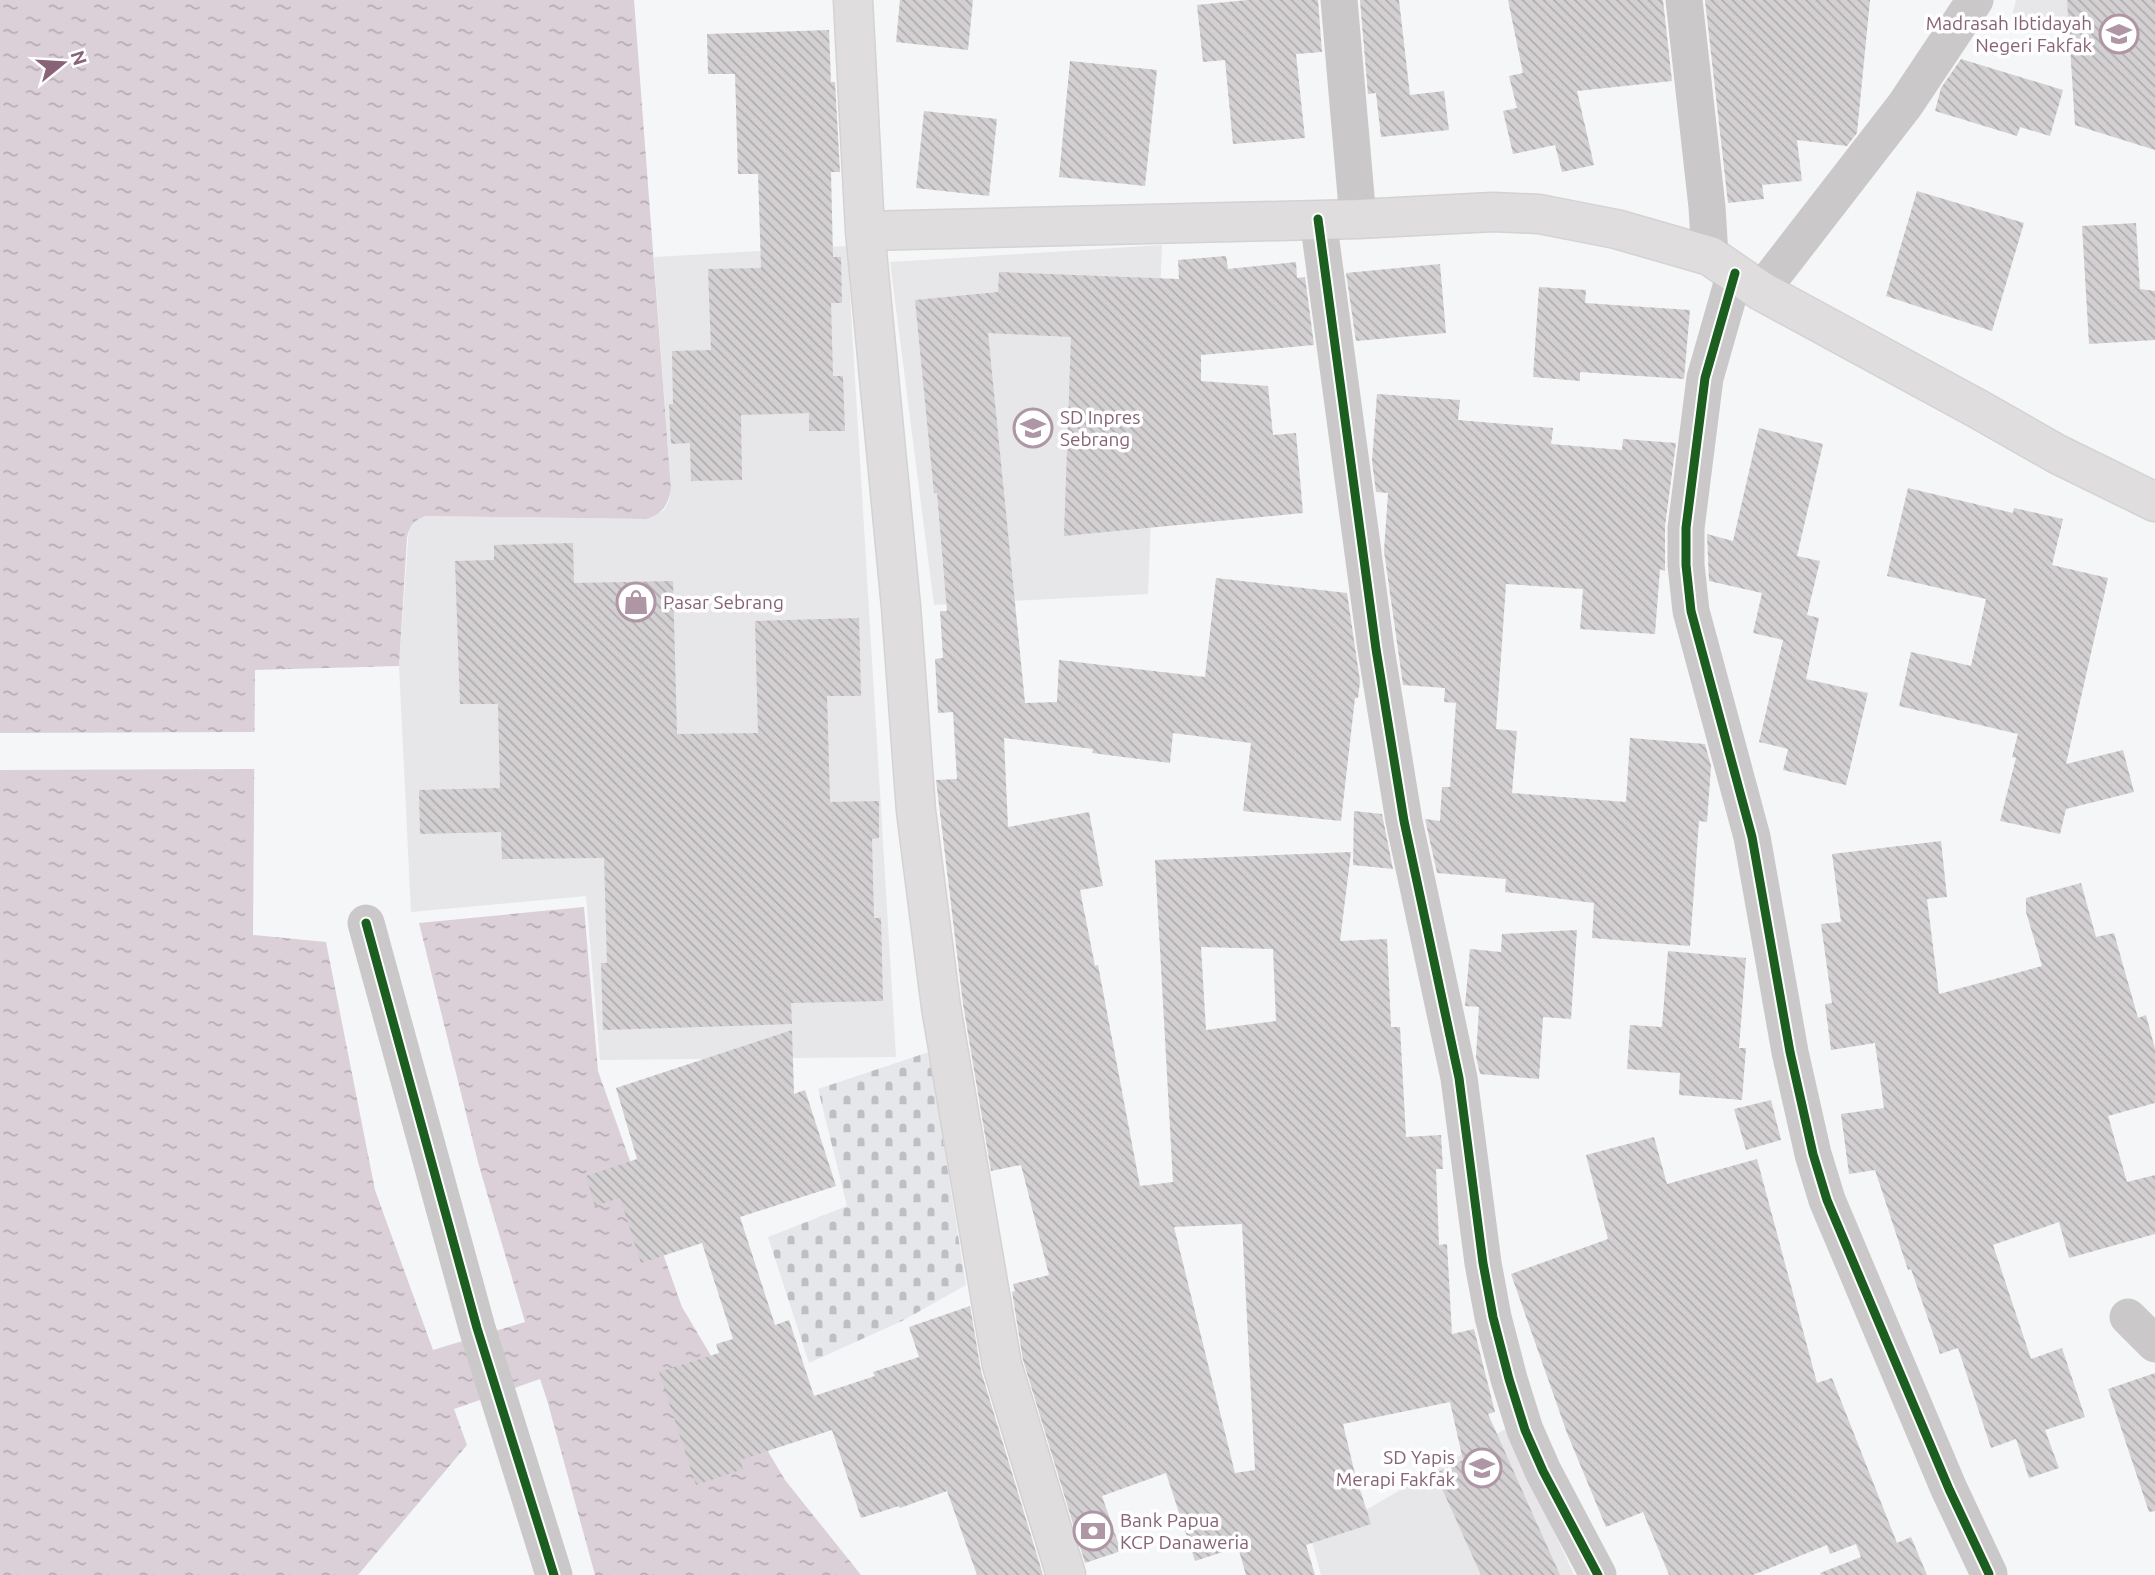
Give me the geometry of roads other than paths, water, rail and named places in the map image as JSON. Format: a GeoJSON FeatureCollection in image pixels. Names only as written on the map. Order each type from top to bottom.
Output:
{"type":"FeatureCollection","features":[{"type":"Feature","properties":{"kind":"main road"},"geometry":{"type":"LineString","coordinates":[[853,0],[854,62],[865,231],[901,607],[916,811],[941,1007],[1002,1365],[1066,1575]]}},
{"type":"Feature","properties":{"kind":"main road"},"geometry":{"type":"LineString","coordinates":[[865,231],[1358,219],[1493,212],[1539,214],[1616,229],[1736,274],[2056,454],[2155,502]]}},
{"type":"Feature","properties":{"kind":"street"},"geometry":{"type":"LineString","coordinates":[[1339,0],[1358,219]]}},
{"type":"Feature","properties":{"kind":"street"},"geometry":{"type":"LineString","coordinates":[[1684,0],[1707,207],[1736,274]]}},
{"type":"Feature","properties":{"kind":"street"},"geometry":{"type":"LineString","coordinates":[[1975,0],[1905,106],[1736,274],[1705,378],[1685,528],[1686,565],[1692,611],[1752,837],[1790,1052],[1813,1153],[1827,1200],[1944,1477],[1989,1574]]}},
{"type":"Feature","properties":{"kind":"street"},"geometry":{"type":"LineString","coordinates":[[1318,219],[1378,662],[1404,821],[1459,1078],[1483,1263],[1493,1317],[1525,1430],[1543,1471],[1598,1575]]}},
{"type":"Feature","properties":{"kind":"street"},"geometry":{"type":"LineString","coordinates":[[366,923],[477,1328],[554,1575]]}},
{"type":"Feature","properties":{"kind":"street"},"geometry":{"type":"LineString","coordinates":[[2127,1317],[2155,1343]]}},
{"type":"Feature","properties":{"kind":"water"},"geometry":{"type":"Polygon","coordinates":[[[0,0],[634,0],[671,489],[668,500],[661,511],[647,519],[425,516],[412,524],[407,538],[399,666],[255,670],[253,935],[326,942],[375,1190],[433,1350],[525,1322],[479,1166],[419,923],[584,907],[598,1071],[682,1307],[785,1480],[861,1575],[595,1575],[540,1379],[454,1409],[467,1445],[358,1575],[0,1575],[0,0]]]}},
{"type":"Feature","properties":{"kind":"place","name":"Madrasah Ibtidayah Negeri Fakfak"},"geometry":{"type":"Point","coordinates":[2119,34]}},
{"type":"Feature","properties":{"kind":"place","name":"SD Inpres Sebrang"},"geometry":{"type":"Point","coordinates":[1033,428]}},
{"type":"Feature","properties":{"kind":"place","name":"Pasar Sebrang"},"geometry":{"type":"Point","coordinates":[636,602]}},
{"type":"Feature","properties":{"kind":"place","name":"SD Yapis Merapi Fakfak"},"geometry":{"type":"Point","coordinates":[1482,1468]}},
{"type":"Feature","properties":{"kind":"place","name":"Bank Papua KCP Danaweria"},"geometry":{"type":"Point","coordinates":[1093,1531]}}]}
